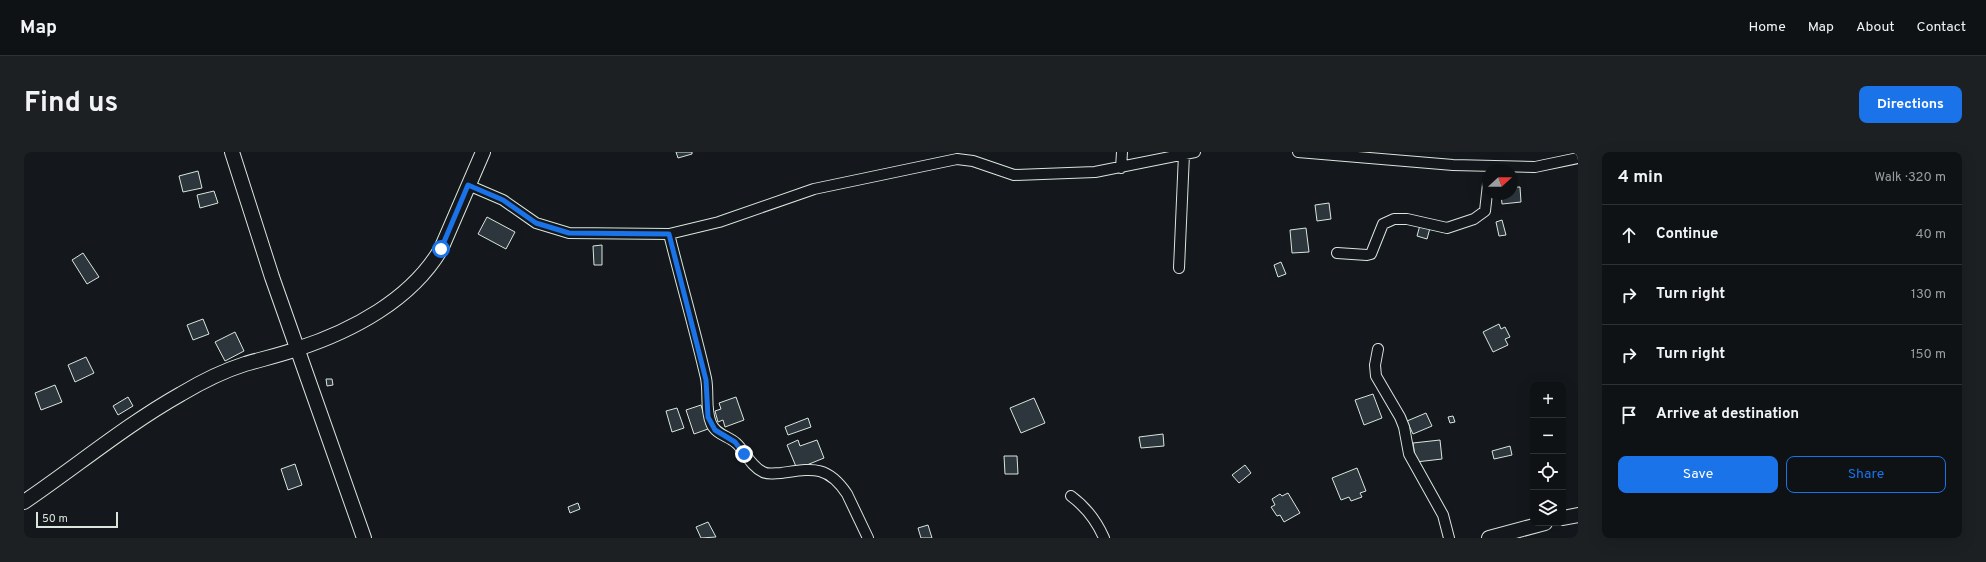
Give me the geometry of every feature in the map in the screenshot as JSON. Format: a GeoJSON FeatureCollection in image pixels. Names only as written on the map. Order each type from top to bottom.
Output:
{"type":"FeatureCollection","features":[{"type":"Feature","properties":{"kind":"street"},"geometry":{"type":"LineString","coordinates":[[232,152],[272,277],[364,538]]}},
{"type":"Feature","properties":{"kind":"street"},"geometry":{"type":"LineString","coordinates":[[24,502],[134,424],[182,393],[230,369],[298,349],[355,326],[403,293],[434,261],[441,249],[483,152]]}},
{"type":"Feature","properties":{"kind":"street"},"geometry":{"type":"LineString","coordinates":[[1120,168],[1122,152]]}},
{"type":"Feature","properties":{"kind":"street"},"geometry":{"type":"LineString","coordinates":[[468,185],[503,200],[536,223],[569,233],[669,234],[719,222],[814,189],[957,159],[973,161],[1014,175],[1095,172],[1195,152]]}},
{"type":"Feature","properties":{"kind":"street"},"geometry":{"type":"LineString","coordinates":[[1298,152],[1482,167]]}},
{"type":"Feature","properties":{"kind":"street"},"geometry":{"type":"LineString","coordinates":[[1179,268],[1184,154]]}},
{"type":"Feature","properties":{"kind":"street"},"geometry":{"type":"LineString","coordinates":[[1518,167],[1535,167],[1578,158]]}},
{"type":"Feature","properties":{"kind":"street"},"geometry":{"type":"LineString","coordinates":[[1337,252],[1367,255],[1371,254],[1383,224],[1394,219],[1407,219],[1447,228],[1474,219],[1485,211],[1486,200]]}},
{"type":"Feature","properties":{"kind":"street"},"geometry":{"type":"LineString","coordinates":[[669,234],[706,380],[708,417],[715,430],[735,442],[755,466],[763,472],[773,474],[814,469],[822,470],[843,487],[868,538]]}},
{"type":"Feature","properties":{"kind":"street"},"geometry":{"type":"LineString","coordinates":[[1378,349],[1375,365],[1376,376],[1400,416],[1404,427],[1409,454],[1443,515],[1449,538]]}},
{"type":"Feature","properties":{"kind":"street"},"geometry":{"type":"LineString","coordinates":[[1072,496],[1088,512],[1104,538]]}},
{"type":"Feature","properties":{"kind":"street"},"geometry":{"type":"LineString","coordinates":[[1566,517],[1578,515]]}},
{"type":"Feature","properties":{"kind":"street"},"geometry":{"type":"LineString","coordinates":[[1489,538],[1534,526]]}},
{"type":"Feature","properties":{"kind":"building"},"geometry":{"type":"Polygon","coordinates":[[[676,152],[692,152],[692,154],[678,158],[676,152]]]}},
{"type":"Feature","properties":{"kind":"building"},"geometry":{"type":"Polygon","coordinates":[[[198,171],[202,188],[183,192],[179,176],[198,171]]]}},
{"type":"Feature","properties":{"kind":"building"},"geometry":{"type":"Polygon","coordinates":[[[1518,187],[1520,187],[1521,202],[1502,204],[1502,200],[1518,200],[1518,187]]]}},
{"type":"Feature","properties":{"kind":"building"},"geometry":{"type":"Polygon","coordinates":[[[214,191],[218,203],[200,208],[197,195],[214,191]]]}},
{"type":"Feature","properties":{"kind":"building"},"geometry":{"type":"Polygon","coordinates":[[[1329,203],[1331,219],[1317,221],[1315,205],[1329,203]]]}},
{"type":"Feature","properties":{"kind":"building"},"geometry":{"type":"Polygon","coordinates":[[[487,217],[515,232],[506,249],[478,234],[487,217]]]}},
{"type":"Feature","properties":{"kind":"building"},"geometry":{"type":"Polygon","coordinates":[[[1502,220],[1506,235],[1499,236],[1496,222],[1502,220]]]}},
{"type":"Feature","properties":{"kind":"building"},"geometry":{"type":"Polygon","coordinates":[[[1420,225],[1430,228],[1427,239],[1417,236],[1420,225]]]}},
{"type":"Feature","properties":{"kind":"building"},"geometry":{"type":"Polygon","coordinates":[[[1306,228],[1309,252],[1292,253],[1290,230],[1306,228]]]}},
{"type":"Feature","properties":{"kind":"building"},"geometry":{"type":"Polygon","coordinates":[[[602,245],[602,265],[594,265],[593,246],[602,245]]]}},
{"type":"Feature","properties":{"kind":"building"},"geometry":{"type":"Polygon","coordinates":[[[83,253],[99,277],[87,284],[72,260],[83,253]]]}},
{"type":"Feature","properties":{"kind":"building"},"geometry":{"type":"Polygon","coordinates":[[[1281,262],[1286,274],[1278,277],[1274,265],[1281,262]]]}},
{"type":"Feature","properties":{"kind":"building"},"geometry":{"type":"Polygon","coordinates":[[[203,319],[209,334],[193,340],[187,325],[203,319]]]}},
{"type":"Feature","properties":{"kind":"building"},"geometry":{"type":"Polygon","coordinates":[[[1499,324],[1501,329],[1505,327],[1510,337],[1505,339],[1508,345],[1493,352],[1483,332],[1499,324]]]}},
{"type":"Feature","properties":{"kind":"building"},"geometry":{"type":"Polygon","coordinates":[[[235,332],[244,351],[225,361],[215,342],[235,332]]]}},
{"type":"Feature","properties":{"kind":"building"},"geometry":{"type":"Polygon","coordinates":[[[86,357],[94,373],[75,382],[68,365],[86,357]]]}},
{"type":"Feature","properties":{"kind":"building"},"geometry":{"type":"Polygon","coordinates":[[[326,379],[332,379],[333,385],[327,386],[326,379]]]}},
{"type":"Feature","properties":{"kind":"building"},"geometry":{"type":"Polygon","coordinates":[[[55,385],[62,402],[41,410],[35,393],[55,385]]]}},
{"type":"Feature","properties":{"kind":"building"},"geometry":{"type":"Polygon","coordinates":[[[1373,394],[1382,418],[1364,425],[1355,400],[1373,394]]]}},
{"type":"Feature","properties":{"kind":"building"},"geometry":{"type":"Polygon","coordinates":[[[128,397],[133,406],[118,415],[113,406],[128,397]]]}},
{"type":"Feature","properties":{"kind":"building"},"geometry":{"type":"Polygon","coordinates":[[[736,397],[744,420],[725,427],[723,420],[718,422],[715,411],[721,409],[719,403],[736,397]]]}},
{"type":"Feature","properties":{"kind":"building"},"geometry":{"type":"Polygon","coordinates":[[[1034,398],[1045,423],[1021,433],[1010,408],[1034,398]]]}},
{"type":"Feature","properties":{"kind":"building"},"geometry":{"type":"Polygon","coordinates":[[[701,405],[708,429],[694,434],[686,410],[701,405]]]}},
{"type":"Feature","properties":{"kind":"building"},"geometry":{"type":"Polygon","coordinates":[[[677,408],[684,428],[672,432],[666,411],[677,408]]]}},
{"type":"Feature","properties":{"kind":"building"},"geometry":{"type":"Polygon","coordinates":[[[1426,413],[1432,426],[1413,434],[1407,421],[1426,413]]]}},
{"type":"Feature","properties":{"kind":"building"},"geometry":{"type":"Polygon","coordinates":[[[1453,416],[1455,422],[1450,423],[1448,417],[1453,416]]]}},
{"type":"Feature","properties":{"kind":"building"},"geometry":{"type":"Polygon","coordinates":[[[808,418],[811,427],[788,435],[785,427],[808,418]]]}},
{"type":"Feature","properties":{"kind":"building"},"geometry":{"type":"Polygon","coordinates":[[[1163,434],[1164,446],[1141,448],[1139,437],[1163,434]]]}},
{"type":"Feature","properties":{"kind":"building"},"geometry":{"type":"Polygon","coordinates":[[[798,440],[800,446],[817,440],[824,458],[797,469],[787,445],[798,440]]]}},
{"type":"Feature","properties":{"kind":"building"},"geometry":{"type":"Polygon","coordinates":[[[1440,440],[1442,459],[1416,462],[1413,443],[1440,440]]]}},
{"type":"Feature","properties":{"kind":"building"},"geometry":{"type":"Polygon","coordinates":[[[1510,446],[1512,455],[1494,459],[1492,451],[1510,446]]]}},
{"type":"Feature","properties":{"kind":"building"},"geometry":{"type":"Polygon","coordinates":[[[1004,456],[1017,456],[1018,474],[1005,474],[1004,456]]]}},
{"type":"Feature","properties":{"kind":"building"},"geometry":{"type":"Polygon","coordinates":[[[295,464],[302,485],[288,490],[281,469],[295,464]]]}},
{"type":"Feature","properties":{"kind":"building"},"geometry":{"type":"Polygon","coordinates":[[[1245,465],[1251,473],[1239,483],[1232,475],[1245,465]]]}},
{"type":"Feature","properties":{"kind":"building"},"geometry":{"type":"Polygon","coordinates":[[[1357,468],[1366,491],[1360,493],[1362,497],[1351,501],[1349,497],[1341,500],[1332,478],[1357,468]]]}},
{"type":"Feature","properties":{"kind":"building"},"geometry":{"type":"Polygon","coordinates":[[[1288,493],[1300,513],[1284,522],[1280,515],[1277,516],[1271,507],[1275,505],[1272,499],[1280,494],[1282,496],[1288,493]]]}},
{"type":"Feature","properties":{"kind":"building"},"geometry":{"type":"Polygon","coordinates":[[[578,503],[580,509],[570,513],[568,507],[578,503]]]}},
{"type":"Feature","properties":{"kind":"building"},"geometry":{"type":"Polygon","coordinates":[[[708,522],[716,537],[701,538],[696,527],[708,522]]]}},
{"type":"Feature","properties":{"kind":"building"},"geometry":{"type":"Polygon","coordinates":[[[928,525],[932,538],[921,538],[918,528],[928,525]]]}},
{"type":"Feature","properties":{"kind":"route"},"geometry":{"type":"LineString","coordinates":[[441,249],[468,185],[503,200],[536,223],[548,228],[569,233],[669,234],[708,389],[708,417],[715,430],[735,442],[744,454]]}}]}
